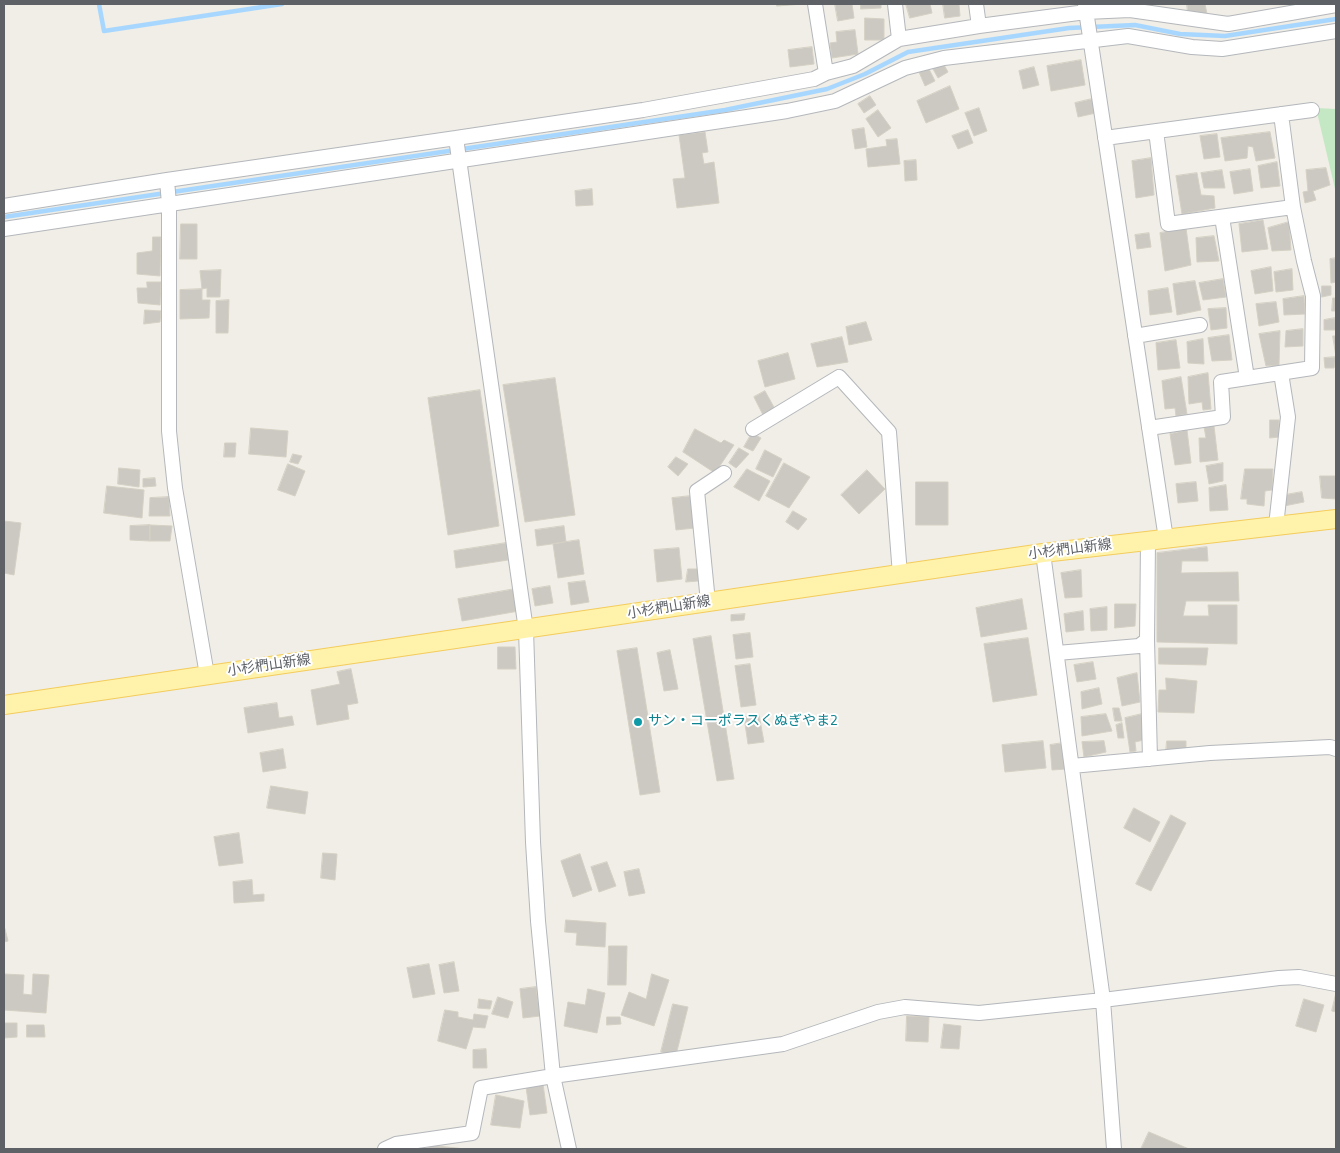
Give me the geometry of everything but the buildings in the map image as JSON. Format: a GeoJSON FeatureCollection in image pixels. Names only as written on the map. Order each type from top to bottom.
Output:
{"type":"FeatureCollection","features":[{"type":"Feature","properties":{"kind":"main road","name":"小杉椚山新線"},"geometry":{"type":"LineString","coordinates":[[4,705],[1043,553],[1336,519]]}},
{"type":"Feature","properties":{"kind":"street"},"geometry":{"type":"LineString","coordinates":[[815,4],[826,73]]}},
{"type":"Feature","properties":{"kind":"street"},"geometry":{"type":"LineString","coordinates":[[895,4],[899,39]]}},
{"type":"Feature","properties":{"kind":"street"},"geometry":{"type":"LineString","coordinates":[[976,4],[979,26]]}},
{"type":"Feature","properties":{"kind":"street"},"geometry":{"type":"LineString","coordinates":[[4,206],[643,110],[814,79],[826,73],[853,66],[899,39],[1085,8],[1169,10],[1228,24],[1266,11],[1336,5]]}},
{"type":"Feature","properties":{"kind":"street"},"geometry":{"type":"LineString","coordinates":[[1085,8],[1166,539]]}},
{"type":"Feature","properties":{"kind":"street"},"geometry":{"type":"LineString","coordinates":[[4,230],[787,112],[835,101],[905,68],[944,58],[1128,36],[1192,47],[1222,49],[1336,31]]}},
{"type":"Feature","properties":{"kind":"street"},"geometry":{"type":"LineString","coordinates":[[1105,138],[1312,110]]}},
{"type":"Feature","properties":{"kind":"street"},"geometry":{"type":"LineString","coordinates":[[1149,428],[1223,417],[1221,382],[1312,368],[1313,296],[1293,207],[1281,114]]}},
{"type":"Feature","properties":{"kind":"street"},"geometry":{"type":"LineString","coordinates":[[1156,131],[1168,224],[1293,207]]}},
{"type":"Feature","properties":{"kind":"street"},"geometry":{"type":"LineString","coordinates":[[456,138],[526,630],[536,897],[553,1076],[569,1149]]}},
{"type":"Feature","properties":{"kind":"street"},"geometry":{"type":"LineString","coordinates":[[167,180],[169,204],[169,431],[174,488],[206,675]]}},
{"type":"Feature","properties":{"kind":"street"},"geometry":{"type":"LineString","coordinates":[[1222,217],[1247,378]]}},
{"type":"Feature","properties":{"kind":"street"},"geometry":{"type":"LineString","coordinates":[[1135,336],[1200,325]]}},
{"type":"Feature","properties":{"kind":"street"},"geometry":{"type":"LineString","coordinates":[[1276,526],[1288,417],[1281,373]]}},
{"type":"Feature","properties":{"kind":"street"},"geometry":{"type":"LineString","coordinates":[[753,429],[839,377],[889,432],[900,575]]}},
{"type":"Feature","properties":{"kind":"street"},"geometry":{"type":"LineString","coordinates":[[708,602],[697,491],[724,473]]}},
{"type":"Feature","properties":{"kind":"street"},"geometry":{"type":"LineString","coordinates":[[1148,541],[1147,640],[1150,759]]}},
{"type":"Feature","properties":{"kind":"street"},"geometry":{"type":"LineString","coordinates":[[1043,553],[1103,1000],[1114,1149]]}},
{"type":"Feature","properties":{"kind":"street"},"geometry":{"type":"LineString","coordinates":[[1057,653],[1139,646],[1147,640]]}},
{"type":"Feature","properties":{"kind":"street"},"geometry":{"type":"LineString","coordinates":[[1072,766],[1210,753],[1330,746],[1336,749]]}},
{"type":"Feature","properties":{"kind":"street"},"geometry":{"type":"LineString","coordinates":[[385,1149],[396,1144],[472,1133],[481,1088],[783,1044],[878,1012],[904,1007],[978,1013],[1103,1000],[1279,978],[1299,977],[1336,984]]}},
{"type":"Feature","properties":{"kind":"green space"},"geometry":{"type":"Polygon","coordinates":[[[1316,108],[1336,109],[1336,193],[1316,108]]]}},
{"type":"Feature","properties":{"kind":"waterway"},"geometry":{"type":"LineString","coordinates":[[99,4],[104,31],[282,4]]}},
{"type":"Feature","properties":{"kind":"waterway"},"geometry":{"type":"LineString","coordinates":[[4,217],[725,110],[827,89],[865,74],[908,52],[1069,28],[1135,25],[1180,34],[1225,36],[1336,19]]}},
{"type":"Feature","properties":{"kind":"place","name":"サン・コーポラスくぬぎやま2"},"geometry":{"type":"Point","coordinates":[638,722]}}]}
